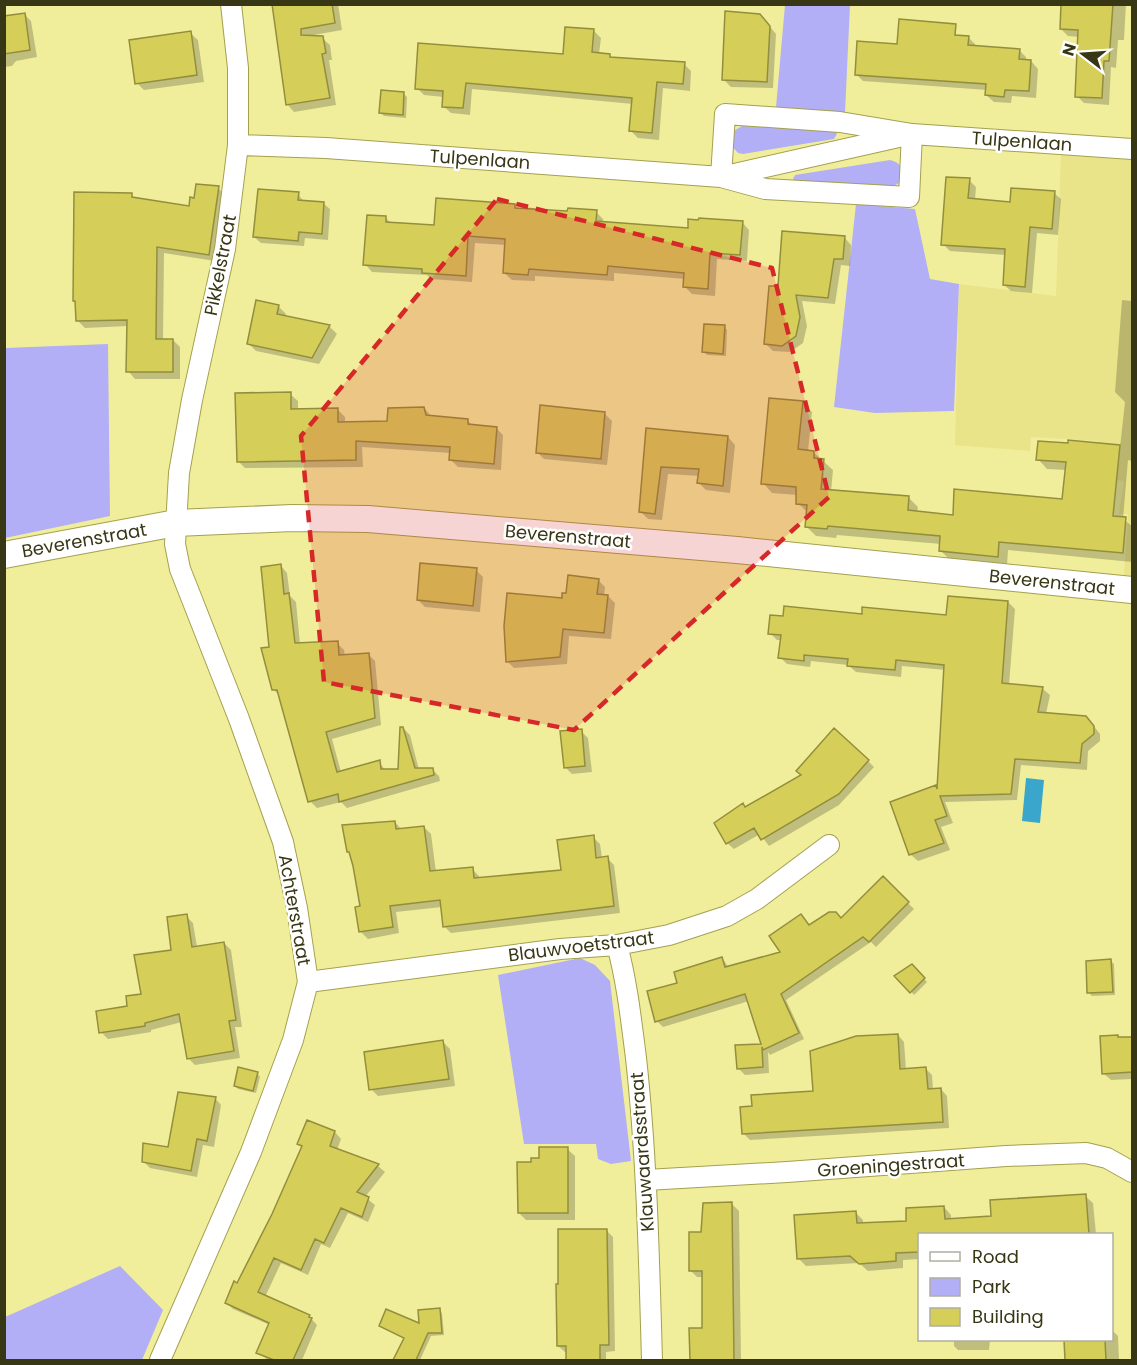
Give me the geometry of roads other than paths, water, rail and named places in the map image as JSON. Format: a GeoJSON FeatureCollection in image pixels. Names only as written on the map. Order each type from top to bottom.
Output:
{"type":"FeatureCollection","features":[{"type":"Feature","properties":{"kind":"street","name":"Pikkelstraat"},"geometry":{"type":"LineString","coordinates":[[176,523],[179,473],[192,400],[225,249],[238,145],[238,68],[231,4]]}},
{"type":"Feature","properties":{"kind":"street","name":"Tulpenlaan"},"geometry":{"type":"LineString","coordinates":[[721,177],[725,114],[840,122],[912,134],[1132,149]]}},
{"type":"Feature","properties":{"kind":"street","name":"Tulpenlaan"},"geometry":{"type":"LineString","coordinates":[[238,145],[326,148],[721,177],[765,189],[909,197],[912,134]]}},
{"type":"Feature","properties":{"kind":"street","name":"Tulpenlaan"},"geometry":{"type":"LineString","coordinates":[[721,177],[912,134]]}},
{"type":"Feature","properties":{"kind":"street","name":"Beverenstraat"},"geometry":{"type":"LineString","coordinates":[[4,555],[176,523],[292,518],[368,519],[737,550],[1132,590]]}},
{"type":"Feature","properties":{"kind":"street","name":"Achterstraat"},"geometry":{"type":"LineString","coordinates":[[164,1359],[251,1152],[293,1040],[308,982],[297,908],[283,842],[239,719],[180,569],[174,544],[176,523]]}},
{"type":"Feature","properties":{"kind":"street","name":"Blauwvoetstraat"},"geometry":{"type":"LineString","coordinates":[[308,982],[560,949],[617,945],[669,935],[727,916],[758,899],[829,845]]}},
{"type":"Feature","properties":{"kind":"street","name":"Klauwaardsstraat"},"geometry":{"type":"LineString","coordinates":[[617,945],[627,983],[640,1098],[646,1180],[651,1360]]}},
{"type":"Feature","properties":{"kind":"street","name":"Groeningestraat"},"geometry":{"type":"LineString","coordinates":[[646,1180],[799,1172],[1005,1156],[1086,1153],[1107,1158],[1132,1172]]}},
{"type":"Feature","properties":{"kind":"water"},"geometry":{"type":"Polygon","coordinates":[[[1026,778],[1044,780],[1040,823],[1022,821],[1026,778]]]}}]}
